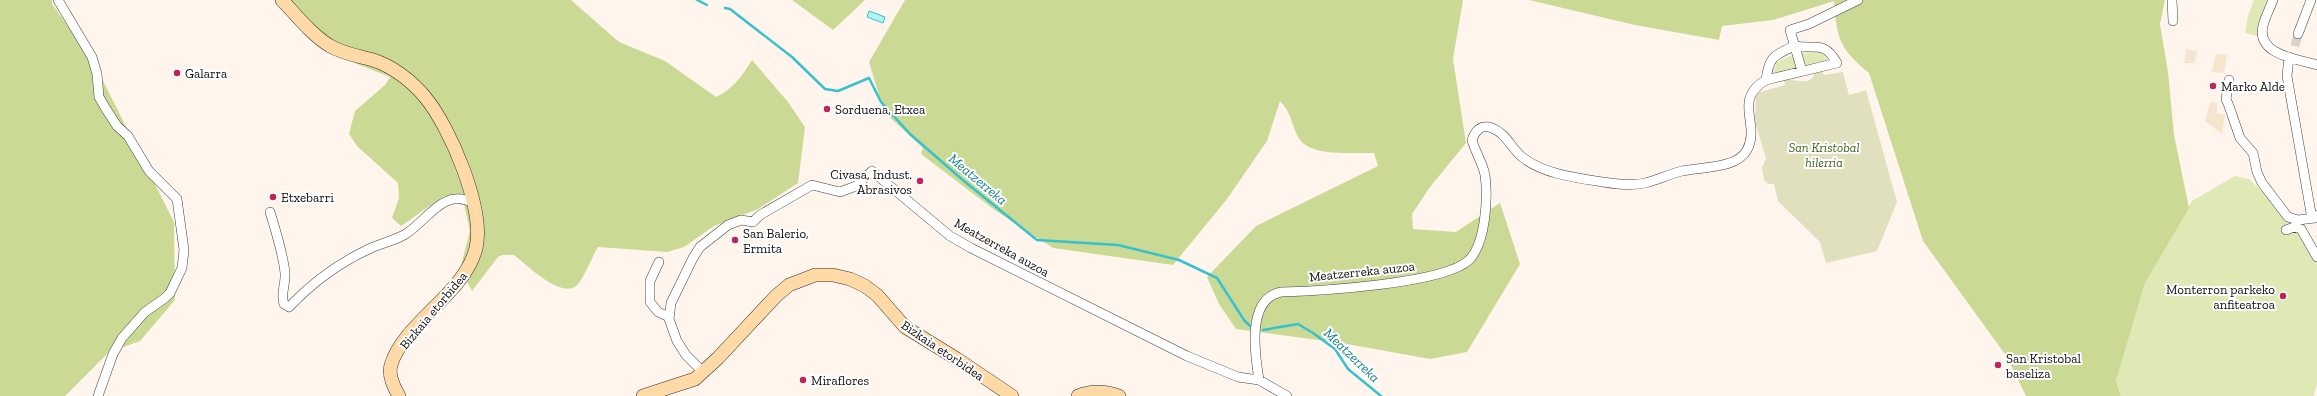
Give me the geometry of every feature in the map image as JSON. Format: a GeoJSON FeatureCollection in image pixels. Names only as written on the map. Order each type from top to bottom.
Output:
{"type":"FeatureCollection","features":[{"type":"Feature","properties":{"kind":"street"},"geometry":{"type":"LineString","coordinates":[[58,0],[92,57],[97,74],[99,97],[106,109],[117,126],[128,136],[149,171],[176,199],[184,250],[182,268],[170,292],[165,298],[145,312],[122,338],[113,354],[98,396]]}},
{"type":"Feature","properties":{"kind":"street","name":"Bizkaia etorbidea"},"geometry":{"type":"LineString","coordinates":[[282,0],[317,36],[330,46],[388,66],[425,97],[452,142],[470,188],[478,229],[476,249],[458,282],[408,337],[396,355],[391,366],[390,376],[400,396]]}},
{"type":"Feature","properties":{"kind":"street"},"geometry":{"type":"LineString","coordinates":[[1802,71],[1790,30],[1809,24],[1858,0]]}},
{"type":"Feature","properties":{"kind":"street"},"geometry":{"type":"LineString","coordinates":[[2172,0],[2173,21]]}},
{"type":"Feature","properties":{"kind":"street"},"geometry":{"type":"LineString","coordinates":[[2273,0],[2263,27],[2265,42],[2274,52],[2317,65]]}},
{"type":"Feature","properties":{"kind":"street"},"geometry":{"type":"LineString","coordinates":[[2298,34],[2312,0]]}},
{"type":"Feature","properties":{"kind":"street"},"geometry":{"type":"LineString","coordinates":[[1794,46],[1804,48],[1820,46],[1830,51],[1837,63],[1802,71],[1766,80],[1769,62],[1776,54],[1794,46]]}},
{"type":"Feature","properties":{"kind":"street"},"geometry":{"type":"LineString","coordinates":[[2289,57],[2287,76],[2311,213],[2316,218]]}},
{"type":"Feature","properties":{"kind":"street","name":"Meatzerreka auzoa"},"geometry":{"type":"LineString","coordinates":[[1259,380],[1254,348],[1256,330],[1261,307],[1271,295],[1281,292],[1410,280],[1448,271],[1468,260],[1474,253],[1479,239],[1485,208],[1485,172],[1472,140],[1477,130],[1481,128],[1493,128],[1500,133],[1521,156],[1538,167],[1603,182],[1645,184],[1682,171],[1729,163],[1744,154],[1750,142],[1748,100],[1756,86],[1766,80]]}},
{"type":"Feature","properties":{"kind":"street"},"geometry":{"type":"LineString","coordinates":[[2229,80],[2226,99],[2240,138],[2253,153],[2257,172],[2262,183],[2288,217],[2298,220],[2316,218]]}},
{"type":"Feature","properties":{"kind":"street","name":"Meatzerreka auzoa"},"geometry":{"type":"LineString","coordinates":[[669,317],[671,303],[693,258],[700,248],[728,225],[741,220],[753,222],[760,215],[812,185],[840,192],[856,186],[872,171],[950,236],[971,248],[1192,358],[1238,377],[1259,380],[1287,396]]}},
{"type":"Feature","properties":{"kind":"street"},"geometry":{"type":"LineString","coordinates":[[270,212],[284,264],[285,281],[282,300],[284,304],[289,307],[326,273],[359,253],[406,234],[442,203],[457,200],[473,204]]}},
{"type":"Feature","properties":{"kind":"street"},"geometry":{"type":"LineString","coordinates":[[2286,230],[2294,227],[2301,229],[2317,257]]}},
{"type":"Feature","properties":{"kind":"street"},"geometry":{"type":"LineString","coordinates":[[659,262],[650,281],[650,302],[658,312],[669,317],[677,341],[686,355],[704,373]]}},
{"type":"Feature","properties":{"kind":"street","name":"Bizkaia etorbidea"},"geometry":{"type":"LineString","coordinates":[[643,396],[695,380],[704,373],[747,324],[788,285],[816,274],[833,275],[850,279],[865,286],[877,295],[905,327],[957,359],[1012,396]]}},
{"type":"Feature","properties":{"kind":"street"},"geometry":{"type":"LineString","coordinates":[[1078,396],[1093,392],[1106,392],[1119,396]]}},
{"type":"Feature","properties":{"kind":"shaded area"},"geometry":{"type":"Polygon","coordinates":[[[2186,49],[2198,51],[2194,63],[2184,63],[2186,49]]]}},
{"type":"Feature","properties":{"kind":"shaded area"},"geometry":{"type":"Polygon","coordinates":[[[2216,54],[2227,55],[2224,73],[2212,72],[2216,54]]]}},
{"type":"Feature","properties":{"kind":"shaded area"},"geometry":{"type":"Polygon","coordinates":[[[2210,102],[2217,103],[2217,113],[2225,115],[2222,134],[2205,121],[2210,102]]]}},
{"type":"Feature","properties":{"kind":"green space"},"geometry":{"type":"Polygon","coordinates":[[[0,0],[52,0],[52,4],[93,61],[174,222],[175,300],[140,341],[109,352],[65,396],[0,396],[0,0]]]}},
{"type":"Feature","properties":{"kind":"green space"},"geometry":{"type":"Polygon","coordinates":[[[291,0],[571,0],[619,42],[665,61],[716,97],[737,82],[752,60],[788,102],[805,127],[798,183],[758,209],[714,226],[684,247],[667,252],[598,247],[585,273],[577,285],[571,288],[563,288],[554,285],[514,255],[502,255],[498,257],[472,291],[460,269],[470,231],[463,200],[444,196],[401,226],[392,218],[399,198],[398,183],[357,146],[349,134],[355,111],[385,85],[390,77],[332,54],[291,0]]]}},
{"type":"Feature","properties":{"kind":"green space"},"geometry":{"type":"Polygon","coordinates":[[[792,0],[865,0],[833,30],[792,0]]]}},
{"type":"Feature","properties":{"kind":"green space"},"geometry":{"type":"Polygon","coordinates":[[[905,0],[1463,0],[1453,59],[1466,143],[1430,187],[1412,214],[1413,229],[1456,232],[1500,203],[1520,264],[1467,352],[1430,359],[1347,344],[1236,329],[1219,304],[1207,277],[1256,226],[1378,166],[1374,153],[1322,151],[1304,144],[1298,137],[1289,114],[1280,101],[1267,141],[1227,199],[1173,265],[1053,248],[996,211],[921,154],[923,148],[884,112],[869,62],[905,0]]]}},
{"type":"Feature","properties":{"kind":"green space"},"geometry":{"type":"Polygon","coordinates":[[[1529,0],[2165,0],[2160,24],[2168,72],[2174,135],[2189,208],[2145,283],[2116,381],[2121,396],[2026,396],[2007,357],[1923,241],[1869,73],[1851,57],[1841,42],[1838,34],[1834,1],[1773,20],[1722,26],[1719,40],[1635,25],[1529,0]]]}},
{"type":"Feature","properties":{"kind":"green space"},"geometry":{"type":"Polygon","coordinates":[[[2254,0],[2267,0],[2258,27],[2257,36],[2245,33],[2248,16],[2254,0]]]}},
{"type":"Feature","properties":{"kind":"green space"},"geometry":{"type":"Polygon","coordinates":[[[1819,51],[1828,60],[1806,66],[1802,53],[1819,51]]]}},
{"type":"Feature","properties":{"kind":"green space"},"geometry":{"type":"Polygon","coordinates":[[[1793,55],[1796,69],[1773,73],[1777,62],[1793,55]]]}},
{"type":"Feature","properties":{"kind":"green space","name":"San Kristobal hilerria"},"geometry":{"type":"Polygon","coordinates":[[[1822,71],[1824,75],[1843,72],[1849,95],[1866,90],[1897,202],[1877,251],[1826,263],[1820,242],[1778,201],[1774,184],[1768,184],[1764,180],[1762,167],[1766,159],[1755,121],[1756,93],[1785,85],[1784,80],[1810,80],[1815,72],[1822,71]]]}},
{"type":"Feature","properties":{"kind":"green space"},"geometry":{"type":"Polygon","coordinates":[[[2235,176],[2249,179],[2304,233],[2317,264],[2317,383],[2314,396],[2121,396],[2116,381],[2145,283],[2192,201],[2235,176]]]}},
{"type":"Feature","properties":{"kind":"water"},"geometry":{"type":"Polygon","coordinates":[[[869,11],[885,17],[883,23],[867,17],[869,11]]]}},
{"type":"Feature","properties":{"kind":"waterway","name":"Meatzerreka"},"geometry":{"type":"LineString","coordinates":[[697,0],[707,5]]}},
{"type":"Feature","properties":{"kind":"waterway","name":"Meatzerreka"},"geometry":{"type":"LineString","coordinates":[[725,8],[730,9],[792,57],[825,89],[838,91],[869,78],[881,102],[910,134],[964,181],[1037,240],[1118,245],[1179,260],[1217,278],[1244,320],[1250,326]]}},
{"type":"Feature","properties":{"kind":"waterway","name":"Meatzerreka"},"geometry":{"type":"LineString","coordinates":[[1263,330],[1298,324],[1335,349],[1348,369],[1381,396]]}},
{"type":"Feature","properties":{"kind":"tunnel"},"geometry":{"type":"LineString","coordinates":[[2295,46],[2298,34]]}},
{"type":"Feature","properties":{"kind":"place","name":"Galarra"},"geometry":{"type":"Point","coordinates":[177,73]}},
{"type":"Feature","properties":{"kind":"place","name":"Marko Alde"},"geometry":{"type":"Point","coordinates":[2213,86]}},
{"type":"Feature","properties":{"kind":"place","name":"Sorduena, Etxea"},"geometry":{"type":"Point","coordinates":[827,109]}},
{"type":"Feature","properties":{"kind":"place","name":"Civasa, Indust. Abrasivos"},"geometry":{"type":"Point","coordinates":[920,181]}},
{"type":"Feature","properties":{"kind":"place","name":"Etxebarri"},"geometry":{"type":"Point","coordinates":[273,197]}},
{"type":"Feature","properties":{"kind":"place","name":"San Balerio, Ermita"},"geometry":{"type":"Point","coordinates":[735,240]}},
{"type":"Feature","properties":{"kind":"place","name":"Monterron parkeko anfiteatroa"},"geometry":{"type":"Point","coordinates":[2283,296]}},
{"type":"Feature","properties":{"kind":"place","name":"San Kristobal baseliza"},"geometry":{"type":"Point","coordinates":[1998,365]}},
{"type":"Feature","properties":{"kind":"place","name":"Miraflores"},"geometry":{"type":"Point","coordinates":[803,380]}}]}
